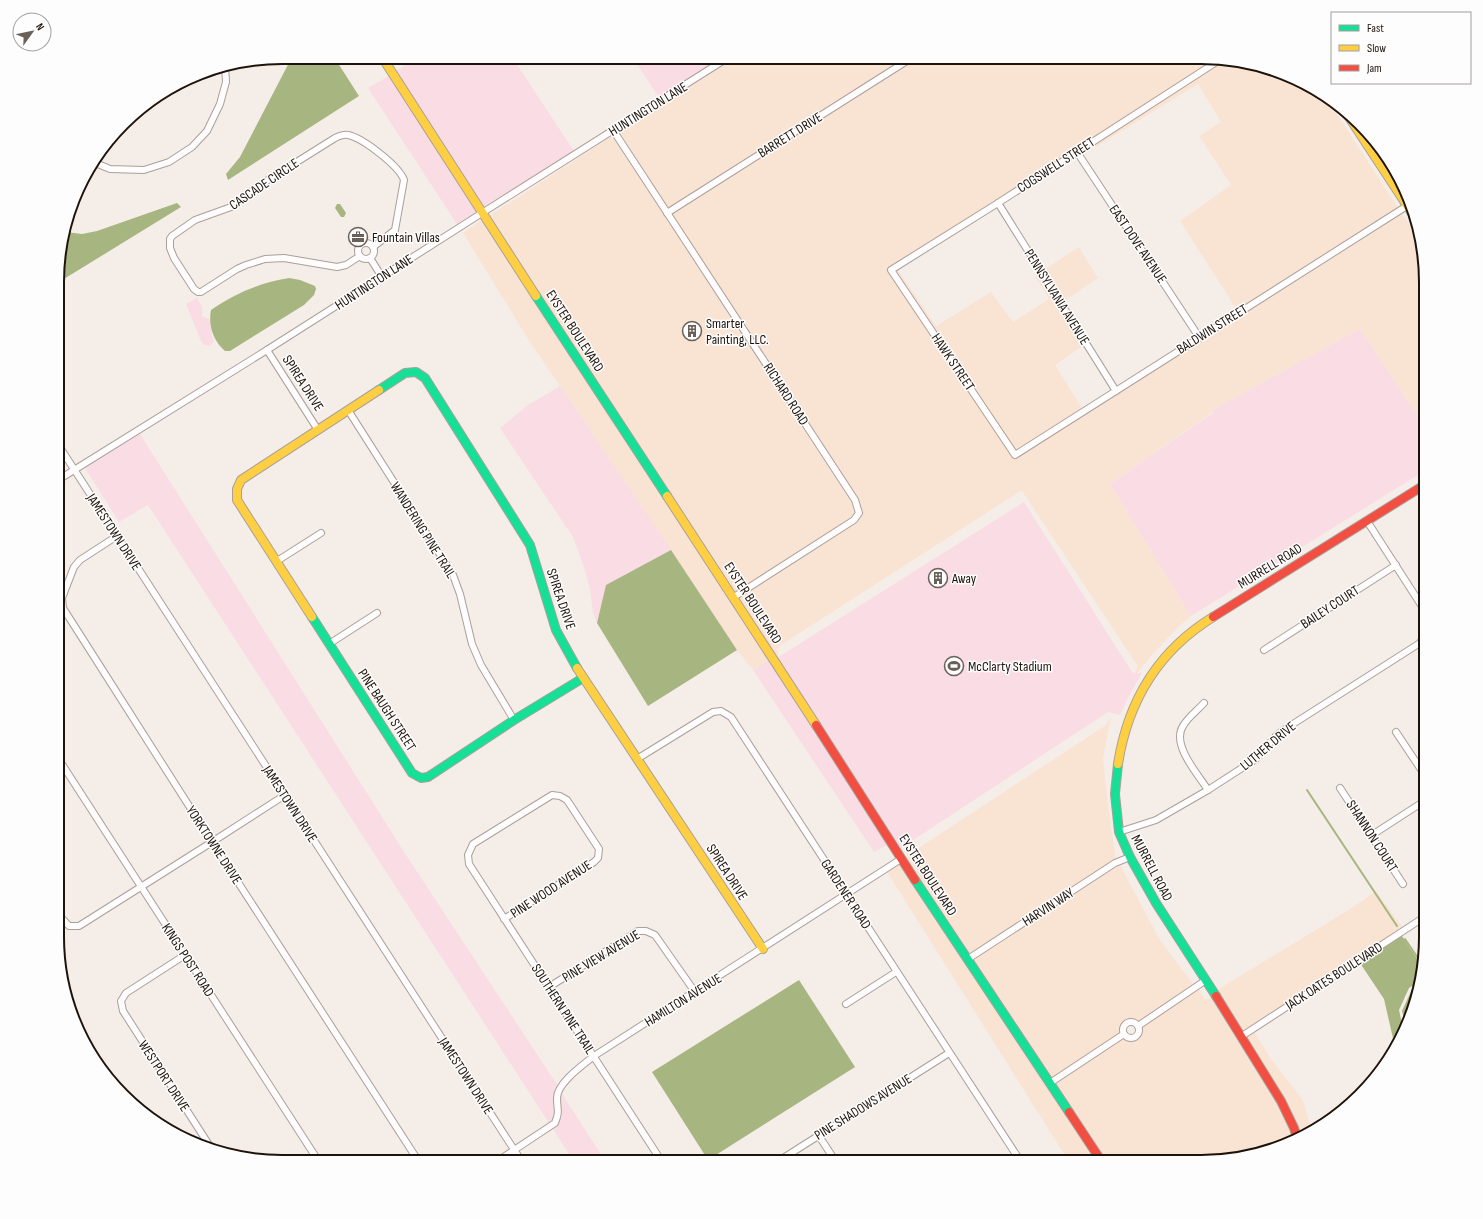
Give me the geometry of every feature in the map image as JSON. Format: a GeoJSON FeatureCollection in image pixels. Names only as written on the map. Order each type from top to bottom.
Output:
{"type":"FeatureCollection","features":[{"type":"Feature","properties":{"kind":"street","name":"EYSTER BOULEVARD"},"geometry":{"type":"LineString","coordinates":[[386,64],[482,213],[734,597],[901,859],[1097,1155]]}},
{"type":"Feature","properties":{"kind":"street","name":"HUNTINGTON LANE"},"geometry":{"type":"LineString","coordinates":[[64,476],[267,350],[718,64]]}},
{"type":"Feature","properties":{"kind":"street","name":"BARRETT DRIVE"},"geometry":{"type":"LineString","coordinates":[[667,213],[902,64]]}},
{"type":"Feature","properties":{"kind":"street","name":"COGSWELL STREET"},"geometry":{"type":"LineString","coordinates":[[891,270],[1213,64]]}},
{"type":"Feature","properties":{"kind":"street"},"geometry":{"type":"LineString","coordinates":[[99,164],[110,169],[144,170],[169,162],[192,147],[207,131],[220,104],[226,82],[225,71]]}},
{"type":"Feature","properties":{"kind":"street","name":"RICHARD ROAD"},"geometry":{"type":"LineString","coordinates":[[613,130],[855,500],[859,513],[854,520],[734,597]]}},
{"type":"Feature","properties":{"kind":"street"},"geometry":{"type":"LineString","coordinates":[[1358,131],[1398,190]]}},
{"type":"Feature","properties":{"kind":"street","name":"CASCADE CIRCLE"},"geometry":{"type":"LineString","coordinates":[[342,135],[348,135],[368,145],[395,166],[404,180],[395,230],[373,247],[368,244],[362,245],[358,250],[360,256],[346,265],[337,267],[284,258],[265,259],[246,265],[201,292],[198,292],[194,289],[174,258],[169,242],[172,236],[195,220],[230,207],[260,185],[336,138],[342,135]]}},
{"type":"Feature","properties":{"kind":"street","name":"EAST DOVE AVENUE"},"geometry":{"type":"LineString","coordinates":[[1077,152],[1200,337]]}},
{"type":"Feature","properties":{"kind":"street","name":"PENNSYLVANIA AVENUE"},"geometry":{"type":"LineString","coordinates":[[998,203],[1116,391]]}},
{"type":"Feature","properties":{"kind":"street","name":"BALDWIN STREET"},"geometry":{"type":"LineString","coordinates":[[1015,455],[1200,337],[1406,210]]}},
{"type":"Feature","properties":{"kind":"street"},"geometry":{"type":"LineString","coordinates":[[360,256],[364,259],[370,258],[374,253],[373,247]]}},
{"type":"Feature","properties":{"kind":"street"},"geometry":{"type":"LineString","coordinates":[[370,258],[382,277]]}},
{"type":"Feature","properties":{"kind":"street","name":"HAWK STREET"},"geometry":{"type":"LineString","coordinates":[[891,270],[1015,455]]}},
{"type":"Feature","properties":{"kind":"street","name":"SPIREA DRIVE"},"geometry":{"type":"LineString","coordinates":[[267,350],[318,430]]}},
{"type":"Feature","properties":{"kind":"street","name":"SPIREA DRIVE"},"geometry":{"type":"LineString","coordinates":[[237,488],[240,480],[405,373],[416,372],[425,378],[530,545],[556,630],[583,678],[763,949]]}},
{"type":"Feature","properties":{"kind":"street","name":"WANDERING PINE TRAIL"},"geometry":{"type":"LineString","coordinates":[[348,410],[453,575],[460,594],[472,644],[481,665],[514,720]]}},
{"type":"Feature","properties":{"kind":"street","name":"JAMESTOWN DRIVE"},"geometry":{"type":"LineString","coordinates":[[64,454],[517,1155]]}},
{"type":"Feature","properties":{"kind":"street","name":"PINE BAUGH STREET"},"geometry":{"type":"LineString","coordinates":[[237,488],[237,500],[412,773],[421,778],[428,777],[514,720],[583,678]]}},
{"type":"Feature","properties":{"kind":"street","name":"MURRELL ROAD"},"geometry":{"type":"LineString","coordinates":[[1295,1133],[1282,1101],[1156,903],[1130,857],[1119,832],[1115,794],[1118,762],[1126,729],[1138,698],[1155,668],[1178,644],[1203,623],[1419,488]]}},
{"type":"Feature","properties":{"kind":"street"},"geometry":{"type":"LineString","coordinates":[[1367,521],[1419,601]]}},
{"type":"Feature","properties":{"kind":"street"},"geometry":{"type":"LineString","coordinates":[[277,561],[321,534]]}},
{"type":"Feature","properties":{"kind":"street","name":"YORKTOWNE DRIVE"},"geometry":{"type":"LineString","coordinates":[[64,593],[74,567],[80,560],[117,536]]}},
{"type":"Feature","properties":{"kind":"street","name":"BAILEY COURT"},"geometry":{"type":"LineString","coordinates":[[1264,650],[1396,565]]}},
{"type":"Feature","properties":{"kind":"street","name":"YORKTOWNE DRIVE"},"geometry":{"type":"LineString","coordinates":[[64,610],[414,1155]]}},
{"type":"Feature","properties":{"kind":"street"},"geometry":{"type":"LineString","coordinates":[[329,644],[377,613]]}},
{"type":"Feature","properties":{"kind":"street","name":"LUTHER DRIVE"},"geometry":{"type":"LineString","coordinates":[[1119,832],[1156,820],[1208,790],[1256,759],[1282,731],[1419,644]]}},
{"type":"Feature","properties":{"kind":"street"},"geometry":{"type":"LineString","coordinates":[[1204,703],[1182,726],[1180,738],[1182,751],[1208,790]]}},
{"type":"Feature","properties":{"kind":"street","name":"GARDENER ROAD"},"geometry":{"type":"LineString","coordinates":[[637,759],[713,712],[721,711],[731,717],[1016,1155]]}},
{"type":"Feature","properties":{"kind":"street"},"geometry":{"type":"LineString","coordinates":[[1396,732],[1419,766]]}},
{"type":"Feature","properties":{"kind":"street","name":"KINGS POST ROAD"},"geometry":{"type":"LineString","coordinates":[[64,767],[314,1155]]}},
{"type":"Feature","properties":{"kind":"street","name":"SHANNON COURT"},"geometry":{"type":"LineString","coordinates":[[1340,788],[1403,884]]}},
{"type":"Feature","properties":{"kind":"street"},"geometry":{"type":"LineString","coordinates":[[64,921],[69,926],[79,926],[285,795]]}},
{"type":"Feature","properties":{"kind":"street","name":"PINE WOOD AVENUE"},"geometry":{"type":"LineString","coordinates":[[468,856],[473,844],[552,795],[560,796],[567,800],[598,849],[598,858],[594,862],[504,919]]}},
{"type":"Feature","properties":{"kind":"street"},"geometry":{"type":"LineString","coordinates":[[1372,835],[1419,805]]}},
{"type":"Feature","properties":{"kind":"street","name":"SOUTHERN PINE TRAIL"},"geometry":{"type":"LineString","coordinates":[[468,856],[468,864],[658,1155]]}},
{"type":"Feature","properties":{"kind":"street","name":"HARVIN WAY"},"geometry":{"type":"LineString","coordinates":[[968,960],[1116,863],[1130,857]]}},
{"type":"Feature","properties":{"kind":"street","name":"HAMILTON AVENUE"},"geometry":{"type":"LineString","coordinates":[[506,1155],[555,1123],[559,1114],[556,1097],[562,1086],[571,1074],[594,1056],[763,949],[901,859]]}},
{"type":"Feature","properties":{"kind":"street","name":"JACK OATES BOULEVARD"},"geometry":{"type":"LineString","coordinates":[[1242,1036],[1419,921]]}},
{"type":"Feature","properties":{"kind":"street","name":"PINE VIEW AVENUE"},"geometry":{"type":"LineString","coordinates":[[549,987],[638,931],[646,930],[655,935],[694,992]]}},
{"type":"Feature","properties":{"kind":"street","name":"WESTPORT DRIVE"},"geometry":{"type":"LineString","coordinates":[[185,955],[126,993],[121,1002],[123,1011],[206,1141]]}},
{"type":"Feature","properties":{"kind":"street"},"geometry":{"type":"LineString","coordinates":[[846,1004],[896,972]]}},
{"type":"Feature","properties":{"kind":"street"},"geometry":{"type":"LineString","coordinates":[[1138,1026],[1206,980]]}},
{"type":"Feature","properties":{"kind":"street"},"geometry":{"type":"LineString","coordinates":[[1134,1022],[1138,1026],[1139,1031],[1136,1036],[1129,1038],[1124,1034],[1123,1029],[1127,1023],[1134,1022]]}},
{"type":"Feature","properties":{"kind":"street"},"geometry":{"type":"LineString","coordinates":[[1050,1083],[1124,1034]]}},
{"type":"Feature","properties":{"kind":"street","name":"PINE SHADOWS AVENUE"},"geometry":{"type":"LineString","coordinates":[[788,1155],[949,1053]]}},
{"type":"Feature","properties":{"kind":"street"},"geometry":{"type":"LineString","coordinates":[[819,1136],[831,1155]]}},
{"type":"Feature","properties":{"kind":"shaded area"},"geometry":{"type":"Polygon","coordinates":[[[288,64],[338,64],[359,96],[228,180],[226,174],[240,157],[288,64]]]}},
{"type":"Feature","properties":{"kind":"shaded area"},"geometry":{"type":"Polygon","coordinates":[[[407,64],[517,64],[574,151],[483,207],[396,71],[407,64]]]}},
{"type":"Feature","properties":{"kind":"shaded area"},"geometry":{"type":"Polygon","coordinates":[[[637,64],[712,64],[659,97],[637,64]]]}},
{"type":"Feature","properties":{"kind":"shaded area"},"geometry":{"type":"Polygon","coordinates":[[[725,64],[895,64],[668,208],[619,131],[725,64]]]}},
{"type":"Feature","properties":{"kind":"shaded area"},"geometry":{"type":"Polygon","coordinates":[[[908,64],[1207,64],[886,269],[1014,460],[1402,214],[1413,229],[1419,268],[1419,418],[1360,329],[1213,410],[1214,411],[1110,484],[1191,616],[1173,632],[1146,662],[1127,687],[1137,668],[1137,665],[1022,491],[778,647],[777,650],[779,654],[776,656],[739,598],[856,523],[863,515],[863,511],[858,498],[672,214],[908,64]]]}},
{"type":"Feature","properties":{"kind":"shaded area"},"geometry":{"type":"Polygon","coordinates":[[[1218,64],[1243,68],[1257,71],[1284,81],[1310,93],[1334,109],[1398,208],[1201,332],[1200,330],[1235,307],[1180,221],[1231,185],[1199,136],[1221,122],[1198,84],[1083,155],[1082,153],[1218,64]]]}},
{"type":"Feature","properties":{"kind":"shaded area"},"geometry":{"type":"Polygon","coordinates":[[[389,76],[477,212],[457,224],[368,88],[389,76]]]}},
{"type":"Feature","properties":{"kind":"shaded area"},"geometry":{"type":"Polygon","coordinates":[[[612,136],[851,502],[855,513],[852,518],[736,592],[489,216],[612,136]]]}},
{"type":"Feature","properties":{"kind":"shaded area"},"geometry":{"type":"Polygon","coordinates":[[[177,203],[181,207],[64,279],[64,268],[70,232],[82,234],[97,231],[177,203]]]}},
{"type":"Feature","properties":{"kind":"shaded area"},"geometry":{"type":"Polygon","coordinates":[[[337,204],[340,204],[346,213],[344,217],[341,217],[335,208],[337,204]]]}},
{"type":"Feature","properties":{"kind":"shaded area"},"geometry":{"type":"Polygon","coordinates":[[[482,220],[769,660],[753,670],[737,650],[526,336],[463,233],[482,220]]]}},
{"type":"Feature","properties":{"kind":"shaded area"},"geometry":{"type":"Polygon","coordinates":[[[1079,247],[1098,278],[1064,301],[1045,269],[1079,247]]]}},
{"type":"Feature","properties":{"kind":"shaded area"},"geometry":{"type":"Polygon","coordinates":[[[898,270],[936,326],[991,292],[1013,322],[1049,299],[1035,276],[1038,274],[1083,346],[1055,365],[1082,408],[1016,450],[897,271],[898,270]]]}},
{"type":"Feature","properties":{"kind":"shaded area"},"geometry":{"type":"Polygon","coordinates":[[[289,278],[300,280],[315,286],[316,289],[314,295],[304,305],[230,351],[225,351],[217,342],[212,332],[210,321],[211,310],[248,290],[289,278]]]}},
{"type":"Feature","properties":{"kind":"shaded area"},"geometry":{"type":"Polygon","coordinates":[[[197,298],[202,307],[202,316],[209,319],[214,329],[211,334],[214,341],[210,346],[204,345],[201,341],[186,304],[197,298]]]}},
{"type":"Feature","properties":{"kind":"shaded area"},"geometry":{"type":"Polygon","coordinates":[[[1360,329],[1419,418],[1419,474],[1191,616],[1110,484],[1214,412],[1213,410],[1360,329]]]}},
{"type":"Feature","properties":{"kind":"shaded area"},"geometry":{"type":"Polygon","coordinates":[[[560,386],[671,550],[606,585],[597,623],[593,613],[590,589],[573,537],[500,428],[528,405],[560,386]]]}},
{"type":"Feature","properties":{"kind":"shaded area"},"geometry":{"type":"Polygon","coordinates":[[[140,434],[406,855],[558,1086],[553,1096],[554,1114],[549,1123],[148,505],[119,522],[85,468],[140,434]]]}},
{"type":"Feature","properties":{"kind":"shaded area","name":"McClarty Stadium"},"geometry":{"type":"Polygon","coordinates":[[[1024,502],[1132,672],[1134,674],[1142,673],[1120,715],[1108,712],[901,848],[777,658],[1024,502]]]}},
{"type":"Feature","properties":{"kind":"shaded area"},"geometry":{"type":"Polygon","coordinates":[[[671,550],[737,650],[648,706],[597,623],[606,585],[671,550]]]}},
{"type":"Feature","properties":{"kind":"shaded area"},"geometry":{"type":"Polygon","coordinates":[[[769,660],[887,845],[874,852],[753,670],[769,660]]]}},
{"type":"Feature","properties":{"kind":"shaded area"},"geometry":{"type":"Polygon","coordinates":[[[1111,716],[1103,758],[1116,859],[969,954],[907,857],[907,853],[911,853],[1106,725],[1111,716]]]}},
{"type":"Feature","properties":{"kind":"shaded area"},"geometry":{"type":"Polygon","coordinates":[[[900,864],[1092,1155],[1065,1155],[887,872],[900,864]]]}},
{"type":"Feature","properties":{"kind":"shaded area"},"geometry":{"type":"Polygon","coordinates":[[[1120,865],[1160,940],[1193,984],[1139,1021],[1132,1018],[1124,1020],[1120,1026],[1119,1033],[1051,1078],[973,960],[1120,865]]]}},
{"type":"Feature","properties":{"kind":"shaded area"},"geometry":{"type":"Polygon","coordinates":[[[1376,891],[1402,927],[1243,1031],[1218,991],[1225,985],[1350,909],[1376,891]]]}},
{"type":"Feature","properties":{"kind":"shaded area"},"geometry":{"type":"Polygon","coordinates":[[[1402,936],[1418,960],[1413,987],[1409,988],[1399,1010],[1401,1021],[1393,1039],[1384,999],[1360,963],[1402,936]]]}},
{"type":"Feature","properties":{"kind":"shaded area"},"geometry":{"type":"Polygon","coordinates":[[[799,980],[855,1067],[716,1155],[705,1155],[652,1072],[799,980]]]}},
{"type":"Feature","properties":{"kind":"shaded area"},"geometry":{"type":"Polygon","coordinates":[[[1412,989],[1403,1016],[1402,1011],[1412,989]]]}},
{"type":"Feature","properties":{"kind":"shaded area"},"geometry":{"type":"Polygon","coordinates":[[[1198,990],[1206,1000],[1211,996],[1278,1103],[1291,1135],[1257,1148],[1215,1155],[1102,1155],[1055,1084],[1123,1039],[1130,1042],[1138,1039],[1142,1035],[1143,1027],[1198,990]]]}},
{"type":"Feature","properties":{"kind":"shaded area"},"geometry":{"type":"Polygon","coordinates":[[[1283,1013],[1255,1033],[1271,1059],[1303,1100],[1310,1126],[1299,1131],[1285,1098],[1247,1037],[1283,1013]]]}},
{"type":"Feature","properties":{"kind":"shaded area"},"geometry":{"type":"Polygon","coordinates":[[[562,1094],[601,1155],[570,1155],[553,1129],[561,1120],[562,1094]]]}},
{"type":"Feature","properties":{"kind":"waterway"},"geometry":{"type":"LineString","coordinates":[[1307,790],[1397,926]]}},
{"type":"Feature","properties":{"kind":"waterway"},"geometry":{"type":"LineString","coordinates":[[1405,939],[1418,958]]}},
{"type":"Feature","properties":{"kind":"traffic: fast"},"geometry":{"type":"LineString","coordinates":[[536,296],[667,496]]}},
{"type":"Feature","properties":{"kind":"traffic: fast"},"geometry":{"type":"LineString","coordinates":[[379,390],[405,373],[416,372],[425,378],[530,545],[556,630],[577,668]]}},
{"type":"Feature","properties":{"kind":"traffic: fast"},"geometry":{"type":"LineString","coordinates":[[312,617],[412,773],[421,778],[428,777],[514,720],[583,678]]}},
{"type":"Feature","properties":{"kind":"traffic: fast"},"geometry":{"type":"LineString","coordinates":[[1118,764],[1115,794],[1119,832],[1130,857],[1156,903],[1216,996]]}},
{"type":"Feature","properties":{"kind":"traffic: fast"},"geometry":{"type":"LineString","coordinates":[[915,880],[1069,1112]]}},
{"type":"Feature","properties":{"kind":"traffic: slow"},"geometry":{"type":"LineString","coordinates":[[387,64],[536,296]]}},
{"type":"Feature","properties":{"kind":"traffic: slow"},"geometry":{"type":"LineString","coordinates":[[1358,131],[1400,195]]}},
{"type":"Feature","properties":{"kind":"traffic: slow"},"geometry":{"type":"LineString","coordinates":[[312,617],[237,500],[237,489],[241,480],[379,390]]}},
{"type":"Feature","properties":{"kind":"traffic: slow"},"geometry":{"type":"LineString","coordinates":[[667,496],[816,725]]}},
{"type":"Feature","properties":{"kind":"traffic: slow"},"geometry":{"type":"LineString","coordinates":[[1118,764],[1129,719],[1138,698],[1149,679],[1176,645],[1213,617]]}},
{"type":"Feature","properties":{"kind":"traffic: slow"},"geometry":{"type":"LineString","coordinates":[[577,668],[763,949]]}},
{"type":"Feature","properties":{"kind":"traffic: jam"},"geometry":{"type":"LineString","coordinates":[[1213,617],[1419,488]]}},
{"type":"Feature","properties":{"kind":"traffic: jam"},"geometry":{"type":"LineString","coordinates":[[816,725],[915,880]]}},
{"type":"Feature","properties":{"kind":"traffic: jam"},"geometry":{"type":"LineString","coordinates":[[1216,996],[1281,1101],[1295,1133]]}},
{"type":"Feature","properties":{"kind":"traffic: jam"},"geometry":{"type":"LineString","coordinates":[[1069,1112],[1097,1155]]}},
{"type":"Feature","properties":{"kind":"place","name":"Fountain Villas"},"geometry":{"type":"Point","coordinates":[358,237]}},
{"type":"Feature","properties":{"kind":"place","name":"Smarter Painting, LLC."},"geometry":{"type":"Point","coordinates":[692,331]}},
{"type":"Feature","properties":{"kind":"place","name":"Away"},"geometry":{"type":"Point","coordinates":[938,578]}},
{"type":"Feature","properties":{"kind":"place","name":"McClarty Stadium"},"geometry":{"type":"Point","coordinates":[954,666]}}]}
